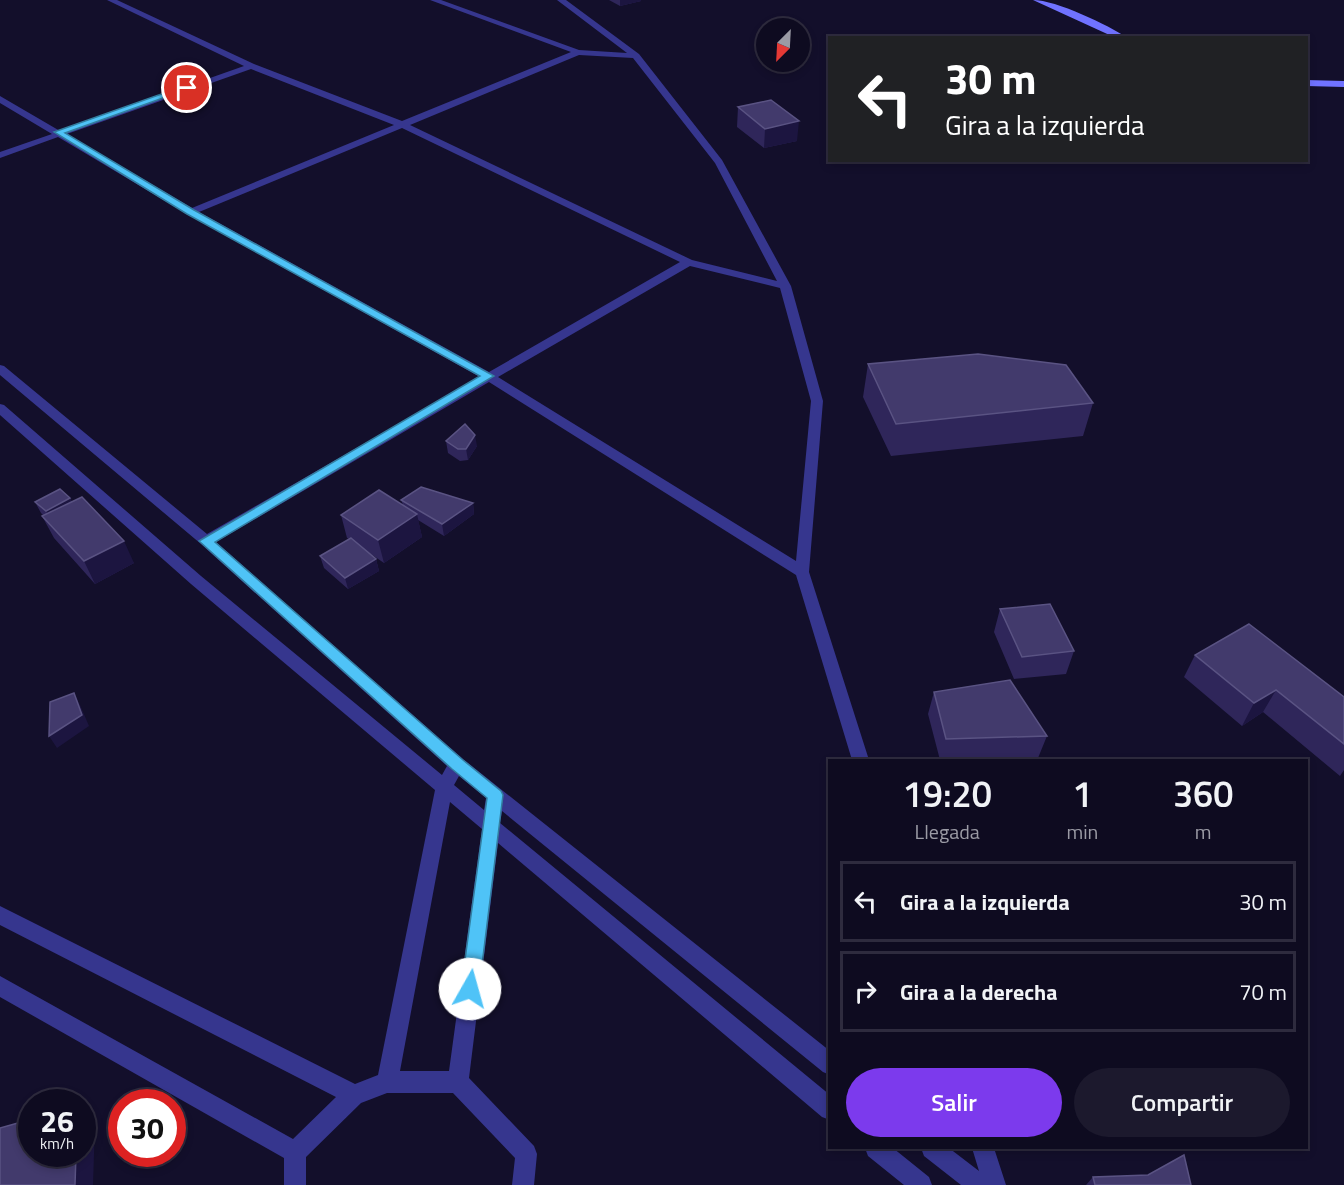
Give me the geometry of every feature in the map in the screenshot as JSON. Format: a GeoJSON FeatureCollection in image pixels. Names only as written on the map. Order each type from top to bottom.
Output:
{"type":"FeatureCollection","features":[{"type":"Feature","properties":{"kind":"street"},"geometry":{"type":"LineString","coordinates":[[111,0],[251,66],[403,125],[688,262],[785,286]]}},
{"type":"Feature","properties":{"kind":"street"},"geometry":{"type":"LineString","coordinates":[[434,0],[579,52],[636,56]]}},
{"type":"Feature","properties":{"kind":"street"},"geometry":{"type":"LineString","coordinates":[[561,0],[636,56],[719,162],[785,286],[817,401],[802,572],[861,759]]}},
{"type":"Feature","properties":{"kind":"street"},"geometry":{"type":"LineString","coordinates":[[1037,0],[1120,36]]}},
{"type":"Feature","properties":{"kind":"street"},"geometry":{"type":"LineString","coordinates":[[190,212],[579,52]]}},
{"type":"Feature","properties":{"kind":"street"},"geometry":{"type":"LineString","coordinates":[[0,155],[58,132],[251,66]]}},
{"type":"Feature","properties":{"kind":"street"},"geometry":{"type":"LineString","coordinates":[[1308,83],[1344,84]]}},
{"type":"Feature","properties":{"kind":"street"},"geometry":{"type":"LineString","coordinates":[[0,99],[190,212],[489,376],[802,572]]}},
{"type":"Feature","properties":{"kind":"street"},"geometry":{"type":"LineString","coordinates":[[206,541],[688,262]]}},
{"type":"Feature","properties":{"kind":"street"},"geometry":{"type":"LineString","coordinates":[[0,369],[206,541],[457,765],[828,1063]]}},
{"type":"Feature","properties":{"kind":"street"},"geometry":{"type":"LineString","coordinates":[[0,408],[195,579],[828,1107]]}},
{"type":"Feature","properties":{"kind":"street"},"geometry":{"type":"LineString","coordinates":[[387,1082],[444,788],[457,765]]}},
{"type":"Feature","properties":{"kind":"street"},"geometry":{"type":"LineString","coordinates":[[458,1082],[495,795]]}},
{"type":"Feature","properties":{"kind":"street"},"geometry":{"type":"LineString","coordinates":[[0,915],[354,1095]]}},
{"type":"Feature","properties":{"kind":"street"},"geometry":{"type":"LineString","coordinates":[[0,986],[295,1152]]}},
{"type":"Feature","properties":{"kind":"street"},"geometry":{"type":"LineString","coordinates":[[295,1185],[295,1152],[354,1095],[387,1082],[458,1082],[526,1154],[523,1185]]}},
{"type":"Feature","properties":{"kind":"street"},"geometry":{"type":"LineString","coordinates":[[877,1149],[921,1185]]}},
{"type":"Feature","properties":{"kind":"street"},"geometry":{"type":"LineString","coordinates":[[933,1149],[979,1185]]}},
{"type":"Feature","properties":{"kind":"street"},"geometry":{"type":"LineString","coordinates":[[983,1149],[995,1185]]}},
{"type":"Feature","properties":{"kind":"building"},"geometry":{"type":"Polygon","coordinates":[[[771,100],[799,121],[765,129],[738,107],[771,100]]]}},
{"type":"Feature","properties":{"kind":"building"},"geometry":{"type":"Polygon","coordinates":[[[978,354],[1066,365],[1093,403],[896,424],[868,364],[978,354]]]}},
{"type":"Feature","properties":{"kind":"building"},"geometry":{"type":"Polygon","coordinates":[[[465,424],[475,435],[466,449],[458,449],[446,441],[465,424]]]}},
{"type":"Feature","properties":{"kind":"building"},"geometry":{"type":"Polygon","coordinates":[[[421,487],[473,503],[442,524],[401,500],[421,487]]]}},
{"type":"Feature","properties":{"kind":"building"},"geometry":{"type":"Polygon","coordinates":[[[60,489],[70,498],[46,511],[35,502],[60,489]]]}},
{"type":"Feature","properties":{"kind":"building"},"geometry":{"type":"Polygon","coordinates":[[[379,490],[417,514],[378,540],[341,515],[379,490]]]}},
{"type":"Feature","properties":{"kind":"building"},"geometry":{"type":"Polygon","coordinates":[[[82,497],[124,541],[84,561],[42,516],[82,497]]]}},
{"type":"Feature","properties":{"kind":"building"},"geometry":{"type":"Polygon","coordinates":[[[351,538],[376,559],[345,578],[320,556],[351,538]]]}},
{"type":"Feature","properties":{"kind":"building"},"geometry":{"type":"Polygon","coordinates":[[[1050,604],[1074,651],[1022,657],[1000,609],[1050,604]]]}},
{"type":"Feature","properties":{"kind":"building"},"geometry":{"type":"Polygon","coordinates":[[[1249,624],[1344,697],[1344,744],[1276,690],[1254,703],[1195,655],[1249,624]]]}},
{"type":"Feature","properties":{"kind":"building"},"geometry":{"type":"Polygon","coordinates":[[[1010,680],[1047,736],[946,739],[934,692],[1010,680]]]}},
{"type":"Feature","properties":{"kind":"building"},"geometry":{"type":"Polygon","coordinates":[[[74,693],[82,715],[49,736],[50,702],[74,693]]]}},
{"type":"Feature","properties":{"kind":"building"},"geometry":{"type":"Polygon","coordinates":[[[18,1123],[18,1167],[76,1167],[75,1185],[0,1185],[0,1128],[18,1123]]]}},
{"type":"Feature","properties":{"kind":"building"},"geometry":{"type":"Polygon","coordinates":[[[1184,1155],[1191,1185],[1095,1185],[1093,1177],[1148,1175],[1184,1155]]]}},
{"type":"Feature","properties":{"kind":"route"},"geometry":{"type":"LineString","coordinates":[[187,88],[58,132],[190,212],[489,376],[206,541],[457,765],[495,795],[470,989]]}}]}
